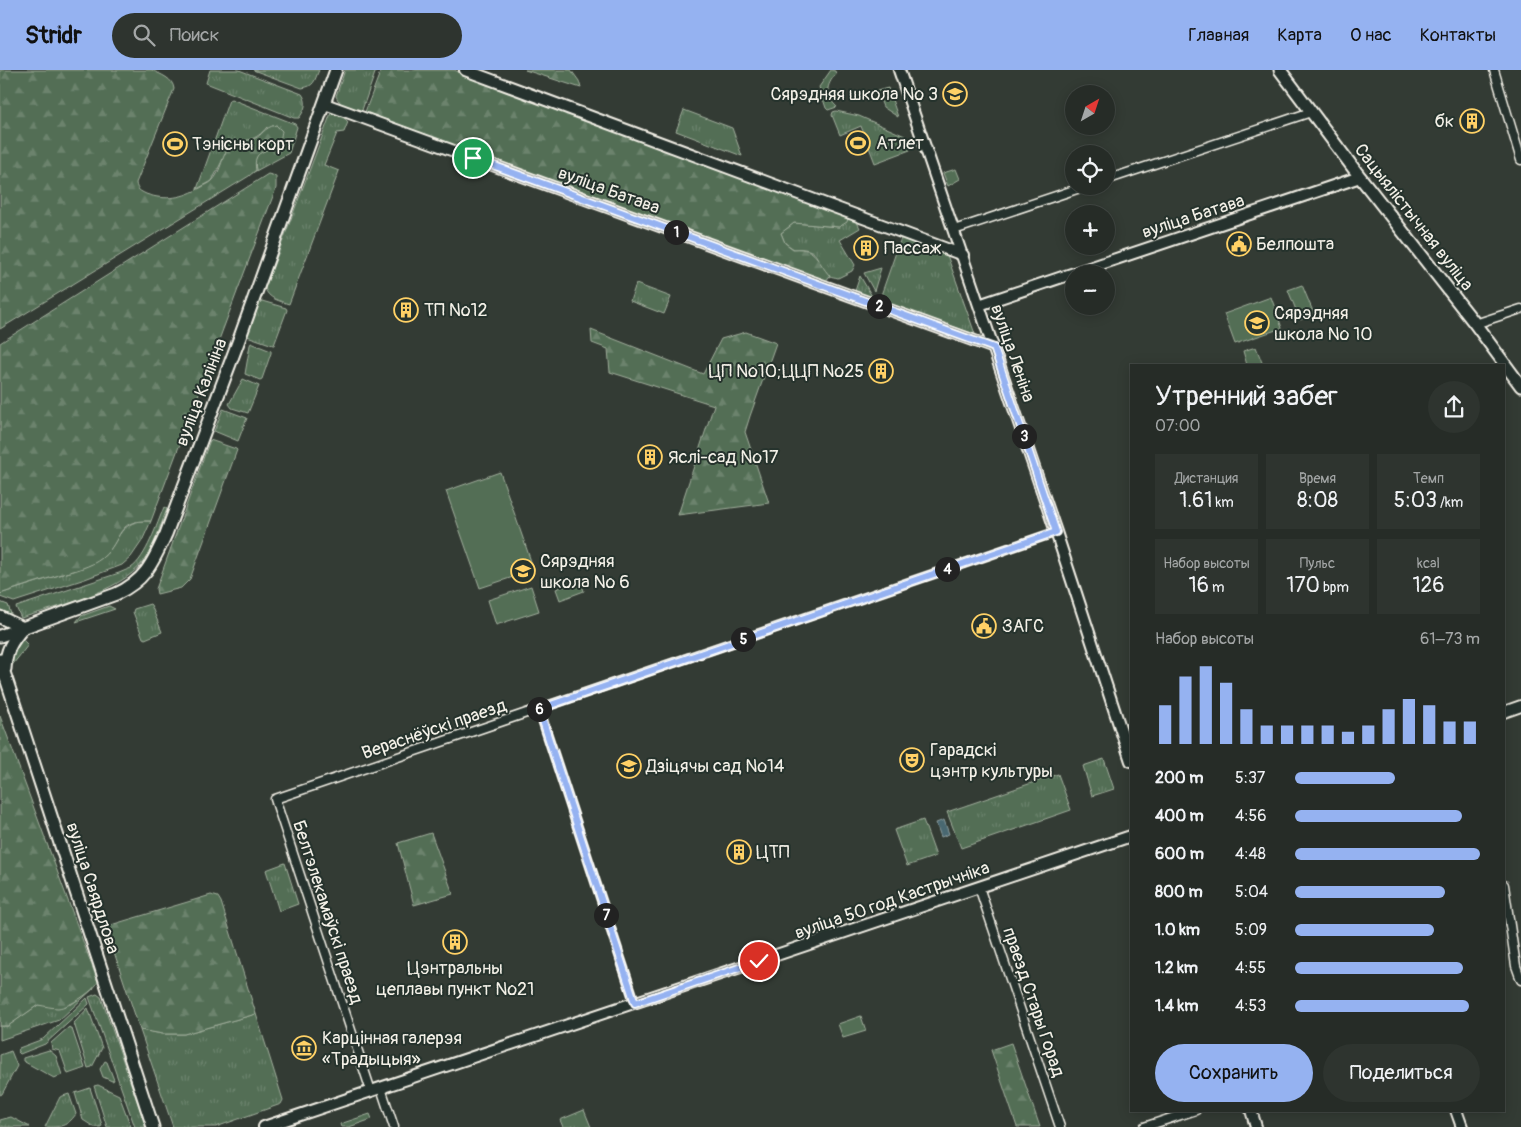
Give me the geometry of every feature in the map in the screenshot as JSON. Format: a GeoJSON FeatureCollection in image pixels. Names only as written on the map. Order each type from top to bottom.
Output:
{"type":"FeatureCollection","features":[{"type":"Feature","properties":{"kind":"main road","name":"вуліца Калініна"},"geometry":{"type":"LineString","coordinates":[[0,636],[127,589],[145,574],[154,561],[166,534],[237,345],[336,70]]}},
{"type":"Feature","properties":{"kind":"main road","name":"Сацыялістычная вуліца"},"geometry":{"type":"LineString","coordinates":[[1280,70],[1505,364]]}},
{"type":"Feature","properties":{"kind":"main road","name":"Сацыялістычная вуліца"},"geometry":{"type":"LineString","coordinates":[[1505,364],[1521,386]]}},
{"type":"Feature","properties":{"kind":"main road"},"geometry":{"type":"LineString","coordinates":[[0,617],[23,628],[6,654],[2,671]]}},
{"type":"Feature","properties":{"kind":"main road","name":"вуліца Свярдлова"},"geometry":{"type":"LineString","coordinates":[[0,660],[2,671],[153,1127]]}},
{"type":"Feature","properties":{"kind":"street"},"geometry":{"type":"LineString","coordinates":[[464,70],[963,255]]}},
{"type":"Feature","properties":{"kind":"street","name":"вуліца Леніна"},"geometry":{"type":"LineString","coordinates":[[900,70],[1130,758]]}},
{"type":"Feature","properties":{"kind":"street"},"geometry":{"type":"LineString","coordinates":[[1494,70],[1521,160]]}},
{"type":"Feature","properties":{"kind":"street","name":"вуліца Батава"},"geometry":{"type":"LineString","coordinates":[[325,104],[994,348]]}},
{"type":"Feature","properties":{"kind":"street"},"geometry":{"type":"LineString","coordinates":[[1115,177],[1311,112]]}},
{"type":"Feature","properties":{"kind":"street","name":"вуліца Батава"},"geometry":{"type":"LineString","coordinates":[[979,305],[1360,177]]}},
{"type":"Feature","properties":{"kind":"street"},"geometry":{"type":"LineString","coordinates":[[954,230],[1065,193]]}},
{"type":"Feature","properties":{"kind":"street"},"geometry":{"type":"LineString","coordinates":[[1475,324],[1521,309]]}},
{"type":"Feature","properties":{"kind":"street","name":"Вераснёўскі праезд"},"geometry":{"type":"LineString","coordinates":[[275,799],[1056,532]]}},
{"type":"Feature","properties":{"kind":"street"},"geometry":{"type":"LineString","coordinates":[[1505,712],[1521,706]]}},
{"type":"Feature","properties":{"kind":"street"},"geometry":{"type":"LineString","coordinates":[[539,709],[635,1003]]}},
{"type":"Feature","properties":{"kind":"street","name":"Белтэлекамаўскі праезд"},"geometry":{"type":"LineString","coordinates":[[275,799],[371,1091]]}},
{"type":"Feature","properties":{"kind":"street","name":"вуліца 50 год Кастрычніка"},"geometry":{"type":"LineString","coordinates":[[264,1127],[1130,836]]}},
{"type":"Feature","properties":{"kind":"street","name":"праезд Стары Горад"},"geometry":{"type":"LineString","coordinates":[[980,887],[1060,1127]]}},
{"type":"Feature","properties":{"kind":"street"},"geometry":{"type":"LineString","coordinates":[[1505,893],[1516,966],[1521,980]]}},
{"type":"Feature","properties":{"kind":"street"},"geometry":{"type":"LineString","coordinates":[[381,1088],[394,1127]]}},
{"type":"Feature","properties":{"kind":"street"},"geometry":{"type":"LineString","coordinates":[[1144,1127],[1190,1112]]}},
{"type":"Feature","properties":{"kind":"street"},"geometry":{"type":"LineString","coordinates":[[1252,1112],[1256,1127]]}},
{"type":"Feature","properties":{"kind":"street"},"geometry":{"type":"LineString","coordinates":[[1457,1112],[1462,1127]]}},
{"type":"Feature","properties":{"kind":"green space"},"geometry":{"type":"Polygon","coordinates":[[[0,70],[152,70],[169,79],[174,89],[136,183],[140,191],[153,196],[167,198],[181,196],[210,183],[218,173],[228,148],[235,142],[254,139],[268,128],[276,125],[282,131],[281,138],[274,146],[258,155],[255,163],[256,170],[249,176],[0,329],[0,70]]]}},
{"type":"Feature","properties":{"kind":"green space"},"geometry":{"type":"Polygon","coordinates":[[[210,70],[239,70],[302,94],[305,100],[304,109],[299,118],[294,118],[206,83],[210,70]]]}},
{"type":"Feature","properties":{"kind":"green space"},"geometry":{"type":"Polygon","coordinates":[[[253,70],[319,70],[312,84],[302,88],[253,70]]]}},
{"type":"Feature","properties":{"kind":"green space"},"geometry":{"type":"Polygon","coordinates":[[[345,70],[376,70],[360,112],[343,105],[336,96],[345,70]]]}},
{"type":"Feature","properties":{"kind":"green space"},"geometry":{"type":"Polygon","coordinates":[[[381,70],[454,70],[845,213],[848,218],[847,222],[839,227],[794,223],[781,233],[785,243],[793,249],[807,250],[816,256],[830,276],[825,282],[365,112],[381,70]]]}},
{"type":"Feature","properties":{"kind":"green space"},"geometry":{"type":"Polygon","coordinates":[[[525,70],[571,70],[579,81],[581,88],[525,70]]]}},
{"type":"Feature","properties":{"kind":"green space"},"geometry":{"type":"Polygon","coordinates":[[[831,70],[835,71],[836,74],[832,78],[828,91],[830,99],[837,107],[828,110],[819,87],[831,70]]]}},
{"type":"Feature","properties":{"kind":"green space"},"geometry":{"type":"Polygon","coordinates":[[[888,88],[898,117],[883,107],[877,91],[888,88]]]}},
{"type":"Feature","properties":{"kind":"green space"},"geometry":{"type":"Polygon","coordinates":[[[231,99],[295,124],[297,127],[289,153],[252,173],[256,170],[254,162],[258,154],[270,148],[267,127],[255,138],[230,145],[212,181],[197,189],[229,100],[231,99]]]}},
{"type":"Feature","properties":{"kind":"green space"},"geometry":{"type":"Polygon","coordinates":[[[684,110],[732,128],[742,156],[676,131],[684,110]]]}},
{"type":"Feature","properties":{"kind":"green space"},"geometry":{"type":"Polygon","coordinates":[[[836,111],[859,116],[905,136],[910,150],[875,163],[861,126],[840,135],[832,115],[836,111]]]}},
{"type":"Feature","properties":{"kind":"green space"},"geometry":{"type":"Polygon","coordinates":[[[331,113],[341,115],[348,122],[344,132],[337,133],[324,165],[339,171],[289,304],[278,301],[269,295],[265,288],[331,113]]]}},
{"type":"Feature","properties":{"kind":"green space"},"geometry":{"type":"Polygon","coordinates":[[[956,169],[960,179],[948,186],[943,173],[956,169]]]}},
{"type":"Feature","properties":{"kind":"green space"},"geometry":{"type":"Polygon","coordinates":[[[268,174],[276,176],[276,188],[151,521],[139,521],[125,527],[109,551],[93,564],[0,594],[0,343],[268,174]]]}},
{"type":"Feature","properties":{"kind":"green space"},"geometry":{"type":"Polygon","coordinates":[[[845,213],[854,216],[860,228],[840,240],[855,265],[852,271],[838,278],[830,276],[825,272],[817,258],[810,251],[794,249],[785,243],[781,233],[794,223],[839,227],[845,213]]]}},
{"type":"Feature","properties":{"kind":"green space"},"geometry":{"type":"Polygon","coordinates":[[[901,238],[947,255],[975,334],[879,301],[901,238]]]}},
{"type":"Feature","properties":{"kind":"green space"},"geometry":{"type":"Polygon","coordinates":[[[881,268],[874,291],[864,273],[881,268]]]}},
{"type":"Feature","properties":{"kind":"green space"},"geometry":{"type":"Polygon","coordinates":[[[860,276],[873,298],[855,291],[860,276]]]}},
{"type":"Feature","properties":{"kind":"green space"},"geometry":{"type":"Polygon","coordinates":[[[636,284],[671,297],[664,314],[630,301],[636,284]]]}},
{"type":"Feature","properties":{"kind":"green space"},"geometry":{"type":"Polygon","coordinates":[[[1302,285],[1314,314],[1300,320],[1288,290],[1302,285]]]}},
{"type":"Feature","properties":{"kind":"green space"},"geometry":{"type":"Polygon","coordinates":[[[1271,297],[1282,328],[1235,344],[1224,314],[1271,297]]]}},
{"type":"Feature","properties":{"kind":"green space"},"geometry":{"type":"Polygon","coordinates":[[[262,301],[286,308],[287,310],[274,345],[247,336],[259,303],[262,301]]]}},
{"type":"Feature","properties":{"kind":"green space"},"geometry":{"type":"Polygon","coordinates":[[[591,330],[703,374],[721,339],[746,332],[776,343],[745,432],[769,503],[678,515],[714,405],[610,372],[608,349],[592,343],[591,330]]]}},
{"type":"Feature","properties":{"kind":"green space"},"geometry":{"type":"Polygon","coordinates":[[[251,343],[271,351],[262,379],[260,380],[245,374],[251,343]]]}},
{"type":"Feature","properties":{"kind":"green space"},"geometry":{"type":"Polygon","coordinates":[[[1256,347],[1263,364],[1247,364],[1243,351],[1256,347]]]}},
{"type":"Feature","properties":{"kind":"green space"},"geometry":{"type":"Polygon","coordinates":[[[243,379],[259,386],[248,413],[232,408],[229,404],[243,379]]]}},
{"type":"Feature","properties":{"kind":"green space"},"geometry":{"type":"Polygon","coordinates":[[[223,409],[247,418],[238,441],[214,431],[223,409]]]}},
{"type":"Feature","properties":{"kind":"green space"},"geometry":{"type":"Polygon","coordinates":[[[210,440],[237,450],[190,579],[181,588],[157,594],[156,589],[210,440]]]}},
{"type":"Feature","properties":{"kind":"green space"},"geometry":{"type":"Polygon","coordinates":[[[500,472],[534,570],[480,588],[446,491],[500,472]]]}},
{"type":"Feature","properties":{"kind":"green space"},"geometry":{"type":"Polygon","coordinates":[[[164,507],[167,509],[154,543],[143,562],[133,573],[104,590],[21,618],[16,607],[131,568],[142,557],[164,507]]]}},
{"type":"Feature","properties":{"kind":"green space"},"geometry":{"type":"Polygon","coordinates":[[[141,521],[151,521],[142,541],[131,557],[122,565],[14,602],[0,597],[0,594],[95,562],[111,549],[126,527],[141,521]]]}},
{"type":"Feature","properties":{"kind":"green space"},"geometry":{"type":"Polygon","coordinates":[[[580,580],[584,591],[560,600],[556,589],[580,580]]]}},
{"type":"Feature","properties":{"kind":"green space"},"geometry":{"type":"Polygon","coordinates":[[[531,586],[539,611],[496,625],[488,600],[531,586]]]}},
{"type":"Feature","properties":{"kind":"green space"},"geometry":{"type":"Polygon","coordinates":[[[0,602],[8,605],[12,617],[0,611],[0,602]]]}},
{"type":"Feature","properties":{"kind":"green space"},"geometry":{"type":"Polygon","coordinates":[[[150,604],[162,632],[145,639],[133,612],[134,609],[150,604]]]}},
{"type":"Feature","properties":{"kind":"green space"},"geometry":{"type":"Polygon","coordinates":[[[109,606],[115,609],[76,622],[81,616],[109,606]]]}},
{"type":"Feature","properties":{"kind":"green space"},"geometry":{"type":"Polygon","coordinates":[[[22,639],[28,645],[10,668],[18,641],[22,639]]]}},
{"type":"Feature","properties":{"kind":"green space"},"geometry":{"type":"Polygon","coordinates":[[[0,716],[98,982],[86,994],[68,1005],[58,1008],[38,1005],[8,1026],[0,1026],[0,716]]]}},
{"type":"Feature","properties":{"kind":"green space"},"geometry":{"type":"Polygon","coordinates":[[[1104,759],[1114,789],[1092,796],[1083,766],[1104,759]]]}},
{"type":"Feature","properties":{"kind":"green space"},"geometry":{"type":"Polygon","coordinates":[[[1058,774],[1071,810],[961,848],[947,812],[1058,774]]]}},
{"type":"Feature","properties":{"kind":"green space"},"geometry":{"type":"Polygon","coordinates":[[[923,820],[936,856],[907,866],[894,830],[923,820]]]}},
{"type":"Feature","properties":{"kind":"green space"},"geometry":{"type":"Polygon","coordinates":[[[431,833],[453,894],[414,905],[398,843],[431,833]]]}},
{"type":"Feature","properties":{"kind":"green space"},"geometry":{"type":"Polygon","coordinates":[[[285,863],[298,904],[279,911],[266,870],[285,863]]]}},
{"type":"Feature","properties":{"kind":"green space"},"geometry":{"type":"Polygon","coordinates":[[[211,895],[218,897],[221,902],[256,1014],[184,1034],[163,1034],[140,1030],[108,934],[109,927],[211,895]]]}},
{"type":"Feature","properties":{"kind":"green space"},"geometry":{"type":"Polygon","coordinates":[[[94,988],[59,1020],[0,1040],[0,1026],[8,1026],[38,1005],[72,1004],[94,988]]]}},
{"type":"Feature","properties":{"kind":"green space"},"geometry":{"type":"Polygon","coordinates":[[[97,994],[101,997],[146,1127],[135,1127],[89,997],[97,994]]]}},
{"type":"Feature","properties":{"kind":"green space"},"geometry":{"type":"Polygon","coordinates":[[[87,998],[89,1004],[45,1044],[20,1054],[18,1052],[19,1048],[43,1039],[87,998]]]}},
{"type":"Feature","properties":{"kind":"green space"},"geometry":{"type":"Polygon","coordinates":[[[88,1008],[102,1048],[92,1067],[88,1068],[74,1023],[88,1008]]]}},
{"type":"Feature","properties":{"kind":"green space"},"geometry":{"type":"Polygon","coordinates":[[[256,1014],[283,1100],[281,1104],[216,1127],[173,1127],[140,1030],[163,1034],[184,1034],[256,1014]]]}},
{"type":"Feature","properties":{"kind":"green space"},"geometry":{"type":"Polygon","coordinates":[[[861,1016],[866,1031],[843,1038],[838,1024],[861,1016]]]}},
{"type":"Feature","properties":{"kind":"green space"},"geometry":{"type":"Polygon","coordinates":[[[69,1027],[72,1029],[85,1068],[68,1074],[60,1051],[52,1049],[51,1043],[69,1027]]]}},
{"type":"Feature","properties":{"kind":"green space"},"geometry":{"type":"Polygon","coordinates":[[[1011,1043],[1040,1127],[1017,1127],[991,1050],[1011,1043]]]}},
{"type":"Feature","properties":{"kind":"green space"},"geometry":{"type":"Polygon","coordinates":[[[49,1050],[56,1056],[62,1075],[54,1078],[23,1061],[23,1058],[49,1050]]]}},
{"type":"Feature","properties":{"kind":"green space"},"geometry":{"type":"Polygon","coordinates":[[[11,1051],[17,1066],[0,1095],[0,1055],[11,1051]]]}},
{"type":"Feature","properties":{"kind":"green space"},"geometry":{"type":"Polygon","coordinates":[[[105,1061],[114,1080],[112,1081],[103,1077],[100,1069],[105,1061]]]}},
{"type":"Feature","properties":{"kind":"green space"},"geometry":{"type":"Polygon","coordinates":[[[98,1085],[119,1095],[131,1127],[107,1127],[94,1086],[98,1085]]]}},
{"type":"Feature","properties":{"kind":"green space"},"geometry":{"type":"Polygon","coordinates":[[[90,1088],[102,1125],[101,1127],[94,1127],[83,1120],[75,1093],[90,1088]]]}},
{"type":"Feature","properties":{"kind":"green space"},"geometry":{"type":"Polygon","coordinates":[[[69,1094],[76,1114],[69,1122],[63,1125],[45,1127],[60,1097],[69,1094]]]}},
{"type":"Feature","properties":{"kind":"green space"},"geometry":{"type":"Polygon","coordinates":[[[584,1110],[591,1127],[563,1127],[560,1120],[584,1110]]]}},
{"type":"Feature","properties":{"kind":"green space"},"geometry":{"type":"Polygon","coordinates":[[[370,1114],[372,1119],[349,1127],[341,1127],[340,1124],[370,1114]]]}},
{"type":"Feature","properties":{"kind":"green space"},"geometry":{"type":"Polygon","coordinates":[[[11,1117],[30,1127],[0,1127],[0,1120],[11,1117]]]}},
{"type":"Feature","properties":{"kind":"water"},"geometry":{"type":"Polygon","coordinates":[[[944,820],[949,834],[941,837],[936,823],[944,820]]]}},
{"type":"Feature","properties":{"kind":"place","name":"Сярэдняя школа № 3"},"geometry":{"type":"Point","coordinates":[955,94]}},
{"type":"Feature","properties":{"kind":"place","name":"бк"},"geometry":{"type":"Point","coordinates":[1472,121]}},
{"type":"Feature","properties":{"kind":"place","name":"Атлет"},"geometry":{"type":"Point","coordinates":[858,143]}},
{"type":"Feature","properties":{"kind":"place","name":"Тэнісны корт"},"geometry":{"type":"Point","coordinates":[175,144]}},
{"type":"Feature","properties":{"kind":"place","name":"Белпошта"},"geometry":{"type":"Point","coordinates":[1239,244]}},
{"type":"Feature","properties":{"kind":"place","name":"Пассаж"},"geometry":{"type":"Point","coordinates":[866,248]}},
{"type":"Feature","properties":{"kind":"place","name":"ТП №12"},"geometry":{"type":"Point","coordinates":[406,310]}},
{"type":"Feature","properties":{"kind":"place","name":"Сярэдняя школа № 10"},"geometry":{"type":"Point","coordinates":[1257,323]}},
{"type":"Feature","properties":{"kind":"place","name":"ЦП №10;ЦЦП №25"},"geometry":{"type":"Point","coordinates":[881,371]}},
{"type":"Feature","properties":{"kind":"place","name":"Яслі-сад №17"},"geometry":{"type":"Point","coordinates":[650,457]}},
{"type":"Feature","properties":{"kind":"place","name":"Сярэдняя школа № 6"},"geometry":{"type":"Point","coordinates":[523,571]}},
{"type":"Feature","properties":{"kind":"place","name":"ЗАГС"},"geometry":{"type":"Point","coordinates":[984,626]}},
{"type":"Feature","properties":{"kind":"place","name":"Гарадскі цэнтр культуры"},"geometry":{"type":"Point","coordinates":[912,760]}},
{"type":"Feature","properties":{"kind":"place","name":"Дзіцячы сад №14"},"geometry":{"type":"Point","coordinates":[629,766]}},
{"type":"Feature","properties":{"kind":"place","name":"ЦТП"},"geometry":{"type":"Point","coordinates":[739,852]}},
{"type":"Feature","properties":{"kind":"place","name":"Цэнтральны цеплавы пункт №21"},"geometry":{"type":"Point","coordinates":[455,942]}},
{"type":"Feature","properties":{"kind":"place","name":"Карцінная галерэя «Традыцыя»"},"geometry":{"type":"Point","coordinates":[304,1048]}},
{"type":"Feature","properties":{"kind":"route"},"geometry":{"type":"LineString","coordinates":[[473,158],[994,348],[1056,532],[539,709],[635,1003],[759,961]]}}]}
